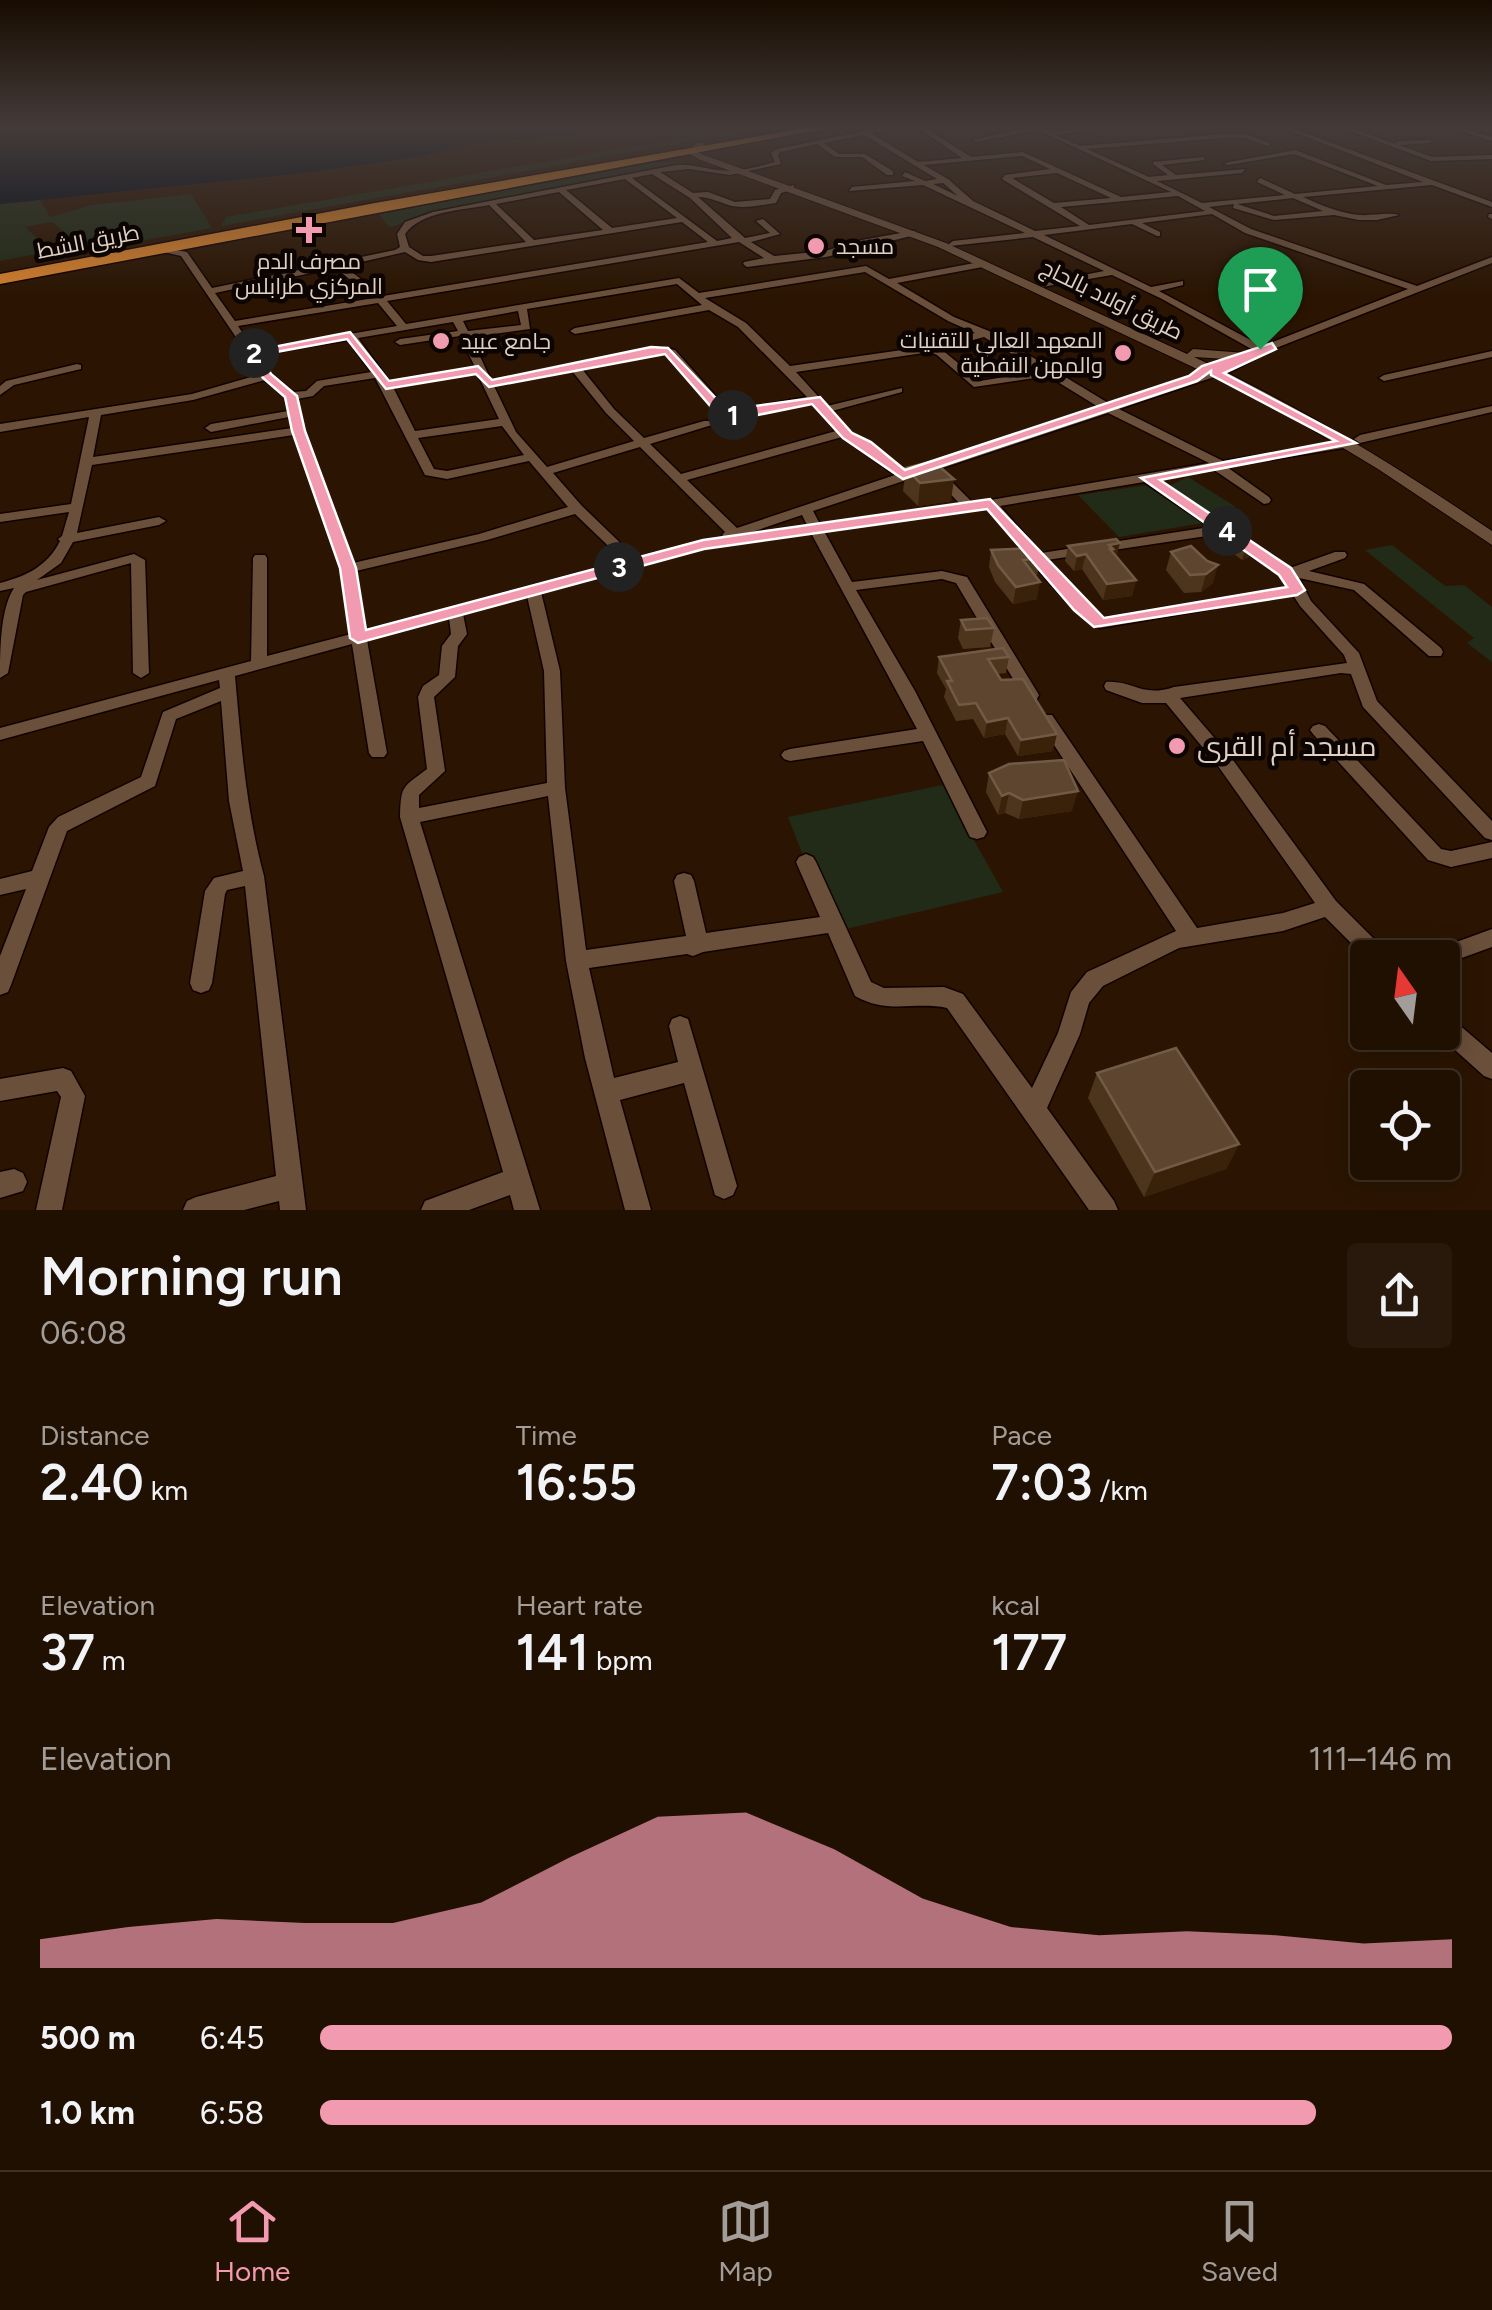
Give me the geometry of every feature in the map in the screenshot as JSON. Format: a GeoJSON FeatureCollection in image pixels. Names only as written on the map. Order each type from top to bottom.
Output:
{"type":"FeatureCollection","features":[{"type":"Feature","properties":{"kind":"highway","name":"طريق الشط"},"geometry":{"type":"LineString","coordinates":[[0,276],[494,182]]}},
{"type":"Feature","properties":{"kind":"highway","name":"طريق الشط"},"geometry":{"type":"LineString","coordinates":[[0,276],[517,182]]}},
{"type":"Feature","properties":{"kind":"main road","name":"طريق أولاد بالحاج"},"geometry":{"type":"LineString","coordinates":[[782,182],[985,264],[1189,356]]}},
{"type":"Feature","properties":{"kind":"main road","name":"طريق أولاد بالحاج"},"geometry":{"type":"LineString","coordinates":[[790,182],[952,244],[1189,356],[1208,372],[1252,385],[1492,524]]}},
{"type":"Feature","properties":{"kind":"main road"},"geometry":{"type":"LineString","coordinates":[[1189,356],[1256,353]]}},
{"type":"Feature","properties":{"kind":"main road"},"geometry":{"type":"LineString","coordinates":[[1252,385],[1246,367],[1256,353]]}},
{"type":"Feature","properties":{"kind":"main road"},"geometry":{"type":"LineString","coordinates":[[1189,356],[1208,372],[1252,385]]}},
{"type":"Feature","properties":{"kind":"main road","name":"طريق أولاد بالحاج"},"geometry":{"type":"LineString","coordinates":[[1354,441],[1492,538]]}},
{"type":"Feature","properties":{"kind":"street"},"geometry":{"type":"LineString","coordinates":[[404,248],[401,232],[412,221],[600,182]]}},
{"type":"Feature","properties":{"kind":"street"},"geometry":{"type":"LineString","coordinates":[[635,182],[716,244]]}},
{"type":"Feature","properties":{"kind":"street"},"geometry":{"type":"LineString","coordinates":[[671,182],[772,259]]}},
{"type":"Feature","properties":{"kind":"street"},"geometry":{"type":"LineString","coordinates":[[852,189],[932,182]]}},
{"type":"Feature","properties":{"kind":"street"},"geometry":{"type":"LineString","coordinates":[[946,182],[970,203]]}},
{"type":"Feature","properties":{"kind":"street"},"geometry":{"type":"LineString","coordinates":[[1013,182],[1087,226]]}},
{"type":"Feature","properties":{"kind":"street"},"geometry":{"type":"LineString","coordinates":[[1085,182],[1119,199]]}},
{"type":"Feature","properties":{"kind":"street"},"geometry":{"type":"LineString","coordinates":[[1155,182],[1266,237],[1414,288]]}},
{"type":"Feature","properties":{"kind":"street"},"geometry":{"type":"LineString","coordinates":[[1266,182],[1332,213],[1360,220],[1395,215]]}},
{"type":"Feature","properties":{"kind":"street"},"geometry":{"type":"LineString","coordinates":[[1377,182],[1388,187]]}},
{"type":"Feature","properties":{"kind":"street"},"geometry":{"type":"LineString","coordinates":[[1201,205],[1432,183],[1492,205]]}},
{"type":"Feature","properties":{"kind":"street"},"geometry":{"type":"LineString","coordinates":[[920,184],[970,203],[1149,290],[1256,353]]}},
{"type":"Feature","properties":{"kind":"street"},"geometry":{"type":"LineString","coordinates":[[690,194],[712,193],[727,202],[742,204],[773,201],[778,192],[792,187]]}},
{"type":"Feature","properties":{"kind":"street"},"geometry":{"type":"LineString","coordinates":[[561,190],[610,230]]}},
{"type":"Feature","properties":{"kind":"street"},"geometry":{"type":"LineString","coordinates":[[1050,206],[1179,193]]}},
{"type":"Feature","properties":{"kind":"street"},"geometry":{"type":"LineString","coordinates":[[1466,196],[1492,194]]}},
{"type":"Feature","properties":{"kind":"street"},"geometry":{"type":"LineString","coordinates":[[1228,203],[1280,218],[1332,213]]}},
{"type":"Feature","properties":{"kind":"street"},"geometry":{"type":"LineString","coordinates":[[491,204],[532,243]]}},
{"type":"Feature","properties":{"kind":"street"},"geometry":{"type":"LineString","coordinates":[[952,244],[1027,232],[1252,212]]}},
{"type":"Feature","properties":{"kind":"street"},"geometry":{"type":"LineString","coordinates":[[210,291],[404,248],[427,259],[681,220]]}},
{"type":"Feature","properties":{"kind":"street"},"geometry":{"type":"LineString","coordinates":[[235,324],[776,234],[760,221]]}},
{"type":"Feature","properties":{"kind":"street"},"geometry":{"type":"LineString","coordinates":[[1134,222],[1157,234]]}},
{"type":"Feature","properties":{"kind":"street"},"geometry":{"type":"LineString","coordinates":[[747,264],[837,252],[912,233]]}},
{"type":"Feature","properties":{"kind":"street"},"geometry":{"type":"LineString","coordinates":[[184,254],[204,239]]}},
{"type":"Feature","properties":{"kind":"street"},"geometry":{"type":"LineString","coordinates":[[792,256],[809,247],[868,242]]}},
{"type":"Feature","properties":{"kind":"street"},"geometry":{"type":"LineString","coordinates":[[158,248],[184,254],[267,376],[291,396],[298,431],[348,568],[378,753]]}},
{"type":"Feature","properties":{"kind":"street"},"geometry":{"type":"LineString","coordinates":[[837,252],[985,333],[1108,408],[1219,465],[1264,500]]}},
{"type":"Feature","properties":{"kind":"street"},"geometry":{"type":"LineString","coordinates":[[888,282],[985,264]]}},
{"type":"Feature","properties":{"kind":"street"},"geometry":{"type":"LineString","coordinates":[[0,985],[59,827],[149,782],[169,716],[259,664],[703,544],[1108,408],[1414,288],[1489,264]]}},
{"type":"Feature","properties":{"kind":"street"},"geometry":{"type":"LineString","coordinates":[[337,265],[381,298],[402,326]]}},
{"type":"Feature","properties":{"kind":"street"},"geometry":{"type":"LineString","coordinates":[[698,296],[866,269]]}},
{"type":"Feature","properties":{"kind":"street"},"geometry":{"type":"LineString","coordinates":[[253,352],[675,280],[694,272]]}},
{"type":"Feature","properties":{"kind":"street"},"geometry":{"type":"LineString","coordinates":[[1045,285],[1112,272]]}},
{"type":"Feature","properties":{"kind":"street"},"geometry":{"type":"LineString","coordinates":[[675,280],[744,328],[844,432],[903,475]]}},
{"type":"Feature","properties":{"kind":"street"},"geometry":{"type":"LineString","coordinates":[[1149,290],[1180,283]]}},
{"type":"Feature","properties":{"kind":"street"},"geometry":{"type":"LineString","coordinates":[[400,342],[526,327],[522,306]]}},
{"type":"Feature","properties":{"kind":"street"},"geometry":{"type":"LineString","coordinates":[[575,331],[710,307]]}},
{"type":"Feature","properties":{"kind":"street"},"geometry":{"type":"LineString","coordinates":[[456,317],[506,422],[576,509],[634,563]]}},
{"type":"Feature","properties":{"kind":"street"},"geometry":{"type":"LineString","coordinates":[[786,370],[931,349],[985,333]]}},
{"type":"Feature","properties":{"kind":"street"},"geometry":{"type":"LineString","coordinates":[[350,335],[382,380],[430,472],[438,475],[532,457]]}},
{"type":"Feature","properties":{"kind":"street"},"geometry":{"type":"LineString","coordinates":[[931,349],[978,384],[1048,373]]}},
{"type":"Feature","properties":{"kind":"street"},"geometry":{"type":"LineString","coordinates":[[489,384],[664,350],[672,352],[726,414],[815,400]]}},
{"type":"Feature","properties":{"kind":"street"},"geometry":{"type":"LineString","coordinates":[[1384,378],[1492,354]]}},
{"type":"Feature","properties":{"kind":"street"},"geometry":{"type":"LineString","coordinates":[[575,366],[610,411],[734,533]]}},
{"type":"Feature","properties":{"kind":"street"},"geometry":{"type":"LineString","coordinates":[[0,392],[10,383],[77,368]]}},
{"type":"Feature","properties":{"kind":"street"},"geometry":{"type":"LineString","coordinates":[[291,396],[309,394],[321,382],[478,370]]}},
{"type":"Feature","properties":{"kind":"street"},"geometry":{"type":"LineString","coordinates":[[1,429],[193,396],[267,376]]}},
{"type":"Feature","properties":{"kind":"street"},"geometry":{"type":"LineString","coordinates":[[824,410],[898,390]]}},
{"type":"Feature","properties":{"kind":"street"},"geometry":{"type":"LineString","coordinates":[[703,544],[818,530],[1148,478],[1354,441],[1492,409]]}},
{"type":"Feature","properties":{"kind":"street"},"geometry":{"type":"LineString","coordinates":[[211,428],[295,413]]}},
{"type":"Feature","properties":{"kind":"street"},"geometry":{"type":"LineString","coordinates":[[0,627],[6,585],[47,568],[61,553],[94,414]]}},
{"type":"Feature","properties":{"kind":"street"},"geometry":{"type":"LineString","coordinates":[[411,436],[506,422]]}},
{"type":"Feature","properties":{"kind":"street"},"geometry":{"type":"LineString","coordinates":[[544,472],[708,423]]}},
{"type":"Feature","properties":{"kind":"street"},"geometry":{"type":"LineString","coordinates":[[85,462],[298,431]]}},
{"type":"Feature","properties":{"kind":"street"},"geometry":{"type":"LineString","coordinates":[[680,478],[844,432]]}},
{"type":"Feature","properties":{"kind":"street"},"geometry":{"type":"LineString","coordinates":[[927,468],[970,507]]}},
{"type":"Feature","properties":{"kind":"street"},"geometry":{"type":"LineString","coordinates":[[1148,478],[1290,573],[1359,587],[1434,652]]}},
{"type":"Feature","properties":{"kind":"street"},"geometry":{"type":"LineString","coordinates":[[990,504],[1080,607],[1100,623],[1297,590]]}},
{"type":"Feature","properties":{"kind":"street"},"geometry":{"type":"LineString","coordinates":[[0,518],[75,507]]}},
{"type":"Feature","properties":{"kind":"street"},"geometry":{"type":"LineString","coordinates":[[805,508],[907,691],[978,832]]}},
{"type":"Feature","properties":{"kind":"street"},"geometry":{"type":"LineString","coordinates":[[348,568],[482,537],[576,509]]}},
{"type":"Feature","properties":{"kind":"street"},"geometry":{"type":"LineString","coordinates":[[66,539],[159,522]]}},
{"type":"Feature","properties":{"kind":"street"},"geometry":{"type":"LineString","coordinates":[[1039,557],[1223,528]]}},
{"type":"Feature","properties":{"kind":"street"},"geometry":{"type":"LineString","coordinates":[[1290,573],[1340,555]]}},
{"type":"Feature","properties":{"kind":"street"},"geometry":{"type":"LineString","coordinates":[[0,672],[16,594],[21,589],[134,558],[138,560],[141,596],[141,672]]}},
{"type":"Feature","properties":{"kind":"street"},"geometry":{"type":"LineString","coordinates":[[259,664],[260,558]]}},
{"type":"Feature","properties":{"kind":"street"},"geometry":{"type":"LineString","coordinates":[[1290,573],[1297,590],[1346,646],[1369,703],[1492,833]]}},
{"type":"Feature","properties":{"kind":"street"},"geometry":{"type":"LineString","coordinates":[[847,588],[942,574],[962,580],[1056,735],[1190,936]]}},
{"type":"Feature","properties":{"kind":"street"},"geometry":{"type":"LineString","coordinates":[[533,589],[552,671],[556,788],[577,961],[606,1092],[638,1210]]}},
{"type":"Feature","properties":{"kind":"street"},"geometry":{"type":"LineString","coordinates":[[456,610],[459,634],[450,646],[448,677],[429,690],[426,697],[436,772],[410,792],[410,817],[527,1210]]}},
{"type":"Feature","properties":{"kind":"street"},"geometry":{"type":"LineString","coordinates":[[1358,670],[1295,674],[1168,696],[1224,761],[1329,907],[1362,940]]}},
{"type":"Feature","properties":{"kind":"street"},"geometry":{"type":"LineString","coordinates":[[0,734],[228,682]]}},
{"type":"Feature","properties":{"kind":"street"},"geometry":{"type":"LineString","coordinates":[[196,1210],[292,1198],[228,682]]}},
{"type":"Feature","properties":{"kind":"street"},"geometry":{"type":"LineString","coordinates":[[1112,686],[1142,697],[1171,698]]}},
{"type":"Feature","properties":{"kind":"street"},"geometry":{"type":"LineString","coordinates":[[1319,730],[1435,855],[1451,859],[1492,850]]}},
{"type":"Feature","properties":{"kind":"street"},"geometry":{"type":"LineString","coordinates":[[790,755],[927,734]]}},
{"type":"Feature","properties":{"kind":"street"},"geometry":{"type":"LineString","coordinates":[[410,817],[556,788]]}},
{"type":"Feature","properties":{"kind":"street"},"geometry":{"type":"LineString","coordinates":[[806,862],[866,993],[887,998],[942,995],[955,1001],[1105,1210]]}},
{"type":"Feature","properties":{"kind":"street"},"geometry":{"type":"LineString","coordinates":[[202,983],[215,892],[221,884],[254,876]]}},
{"type":"Feature","properties":{"kind":"street"},"geometry":{"type":"LineString","coordinates":[[0,886],[40,877]]}},
{"type":"Feature","properties":{"kind":"street"},"geometry":{"type":"LineString","coordinates":[[684,881],[698,943],[693,947]]}},
{"type":"Feature","properties":{"kind":"street"},"geometry":{"type":"LineString","coordinates":[[1033,1112],[1088,986],[1105,973],[1190,936],[1283,922],[1329,907]]}},
{"type":"Feature","properties":{"kind":"street"},"geometry":{"type":"LineString","coordinates":[[577,961],[832,924]]}},
{"type":"Feature","properties":{"kind":"street"},"geometry":{"type":"LineString","coordinates":[[1460,950],[1492,938]]}},
{"type":"Feature","properties":{"kind":"street"},"geometry":{"type":"LineString","coordinates":[[680,1026],[724,1186]]}},
{"type":"Feature","properties":{"kind":"street"},"geometry":{"type":"LineString","coordinates":[[1460,1040],[1492,1068]]}},
{"type":"Feature","properties":{"kind":"street"},"geometry":{"type":"LineString","coordinates":[[606,1092],[690,1070]]}},
{"type":"Feature","properties":{"kind":"street"},"geometry":{"type":"LineString","coordinates":[[0,1090],[50,1079],[63,1079],[70,1085],[73,1096],[50,1210]]}},
{"type":"Feature","properties":{"kind":"street"},"geometry":{"type":"LineString","coordinates":[[434,1210],[515,1180]]}},
{"type":"Feature","properties":{"kind":"green space"},"geometry":{"type":"Polygon","coordinates":[[[426,182],[463,182],[221,226],[226,217],[426,182]]]}},
{"type":"Feature","properties":{"kind":"green space"},"geometry":{"type":"Polygon","coordinates":[[[543,182],[580,182],[428,212],[389,227],[379,214],[543,182]]]}},
{"type":"Feature","properties":{"kind":"green space"},"geometry":{"type":"Polygon","coordinates":[[[191,194],[212,228],[87,251],[52,222],[25,227],[51,251],[0,261],[0,204],[40,200],[50,217],[92,205],[191,194]]]}},
{"type":"Feature","properties":{"kind":"green space"},"geometry":{"type":"Polygon","coordinates":[[[1188,477],[1236,507],[1209,514],[1169,486],[1188,477]]]}},
{"type":"Feature","properties":{"kind":"green space"},"geometry":{"type":"Polygon","coordinates":[[[1148,485],[1209,522],[1119,537],[1078,495],[1148,485]]]}},
{"type":"Feature","properties":{"kind":"green space"},"geometry":{"type":"Polygon","coordinates":[[[1392,545],[1445,586],[1464,585],[1492,607],[1492,662],[1467,643],[1474,638],[1365,550],[1392,545]]]}},
{"type":"Feature","properties":{"kind":"green space"},"geometry":{"type":"Polygon","coordinates":[[[943,785],[1003,892],[833,932],[788,817],[943,785]]]}},
{"type":"Feature","properties":{"kind":"water"},"geometry":{"type":"Polygon","coordinates":[[[0,182],[210,182],[0,204],[0,182]]]}},
{"type":"Feature","properties":{"kind":"building"},"geometry":{"type":"Polygon","coordinates":[[[933,461],[954,479],[920,483],[906,468],[933,461]]]}},
{"type":"Feature","properties":{"kind":"building"},"geometry":{"type":"Polygon","coordinates":[[[1223,526],[1252,546],[1246,548],[1217,527],[1223,526]]]}},
{"type":"Feature","properties":{"kind":"building"},"geometry":{"type":"Polygon","coordinates":[[[1116,539],[1120,543],[1109,545],[1110,549],[1136,580],[1107,584],[1086,554],[1077,556],[1068,546],[1116,539]]]}},
{"type":"Feature","properties":{"kind":"building"},"geometry":{"type":"Polygon","coordinates":[[[1191,546],[1207,561],[1218,565],[1206,574],[1190,575],[1171,552],[1191,546]]]}},
{"type":"Feature","properties":{"kind":"building"},"geometry":{"type":"Polygon","coordinates":[[[1032,548],[1041,558],[1023,560],[1040,582],[1016,587],[991,550],[1032,548]]]}},
{"type":"Feature","properties":{"kind":"building"},"geometry":{"type":"Polygon","coordinates":[[[987,618],[994,628],[966,630],[961,620],[987,618]]]}},
{"type":"Feature","properties":{"kind":"building"},"geometry":{"type":"Polygon","coordinates":[[[1003,648],[1009,657],[988,659],[1001,680],[1023,679],[1057,734],[1021,740],[1008,718],[987,722],[976,703],[959,705],[939,657],[1003,648]]]}},
{"type":"Feature","properties":{"kind":"building"},"geometry":{"type":"Polygon","coordinates":[[[1064,760],[1078,791],[1023,800],[1009,793],[1002,796],[989,773],[1009,764],[1064,760]]]}},
{"type":"Feature","properties":{"kind":"building"},"geometry":{"type":"Polygon","coordinates":[[[1176,1048],[1239,1144],[1155,1172],[1097,1073],[1176,1048]]]}},
{"type":"Feature","properties":{"kind":"place","name":"مصرف الدم المركزي طرابلس"},"geometry":{"type":"Point","coordinates":[309,230]}},
{"type":"Feature","properties":{"kind":"place","name":"مسجد"},"geometry":{"type":"Point","coordinates":[816,246]}},
{"type":"Feature","properties":{"kind":"place","name":"جامع عبيد"},"geometry":{"type":"Point","coordinates":[441,341]}},
{"type":"Feature","properties":{"kind":"place","name":"المعهد العالي للتقنيات والمهن النفطية"},"geometry":{"type":"Point","coordinates":[1123,353]}},
{"type":"Feature","properties":{"kind":"place","name":"مسجد أم القرى"},"geometry":{"type":"Point","coordinates":[1177,746]}},
{"type":"Feature","properties":{"kind":"route"},"geometry":{"type":"LineString","coordinates":[[350,335],[386,386],[478,370],[489,384],[651,351],[668,351],[724,413],[738,415],[815,400],[848,436],[866,445],[903,475],[1193,378],[1206,369],[1260,349],[1272,346],[1215,373],[1270,398],[1349,443],[1148,478],[1285,572],[1294,580],[1297,590],[1107,623],[1094,622],[990,504],[703,544],[358,638],[348,568],[298,431],[291,396],[267,376],[253,352],[350,335]]}}]}
